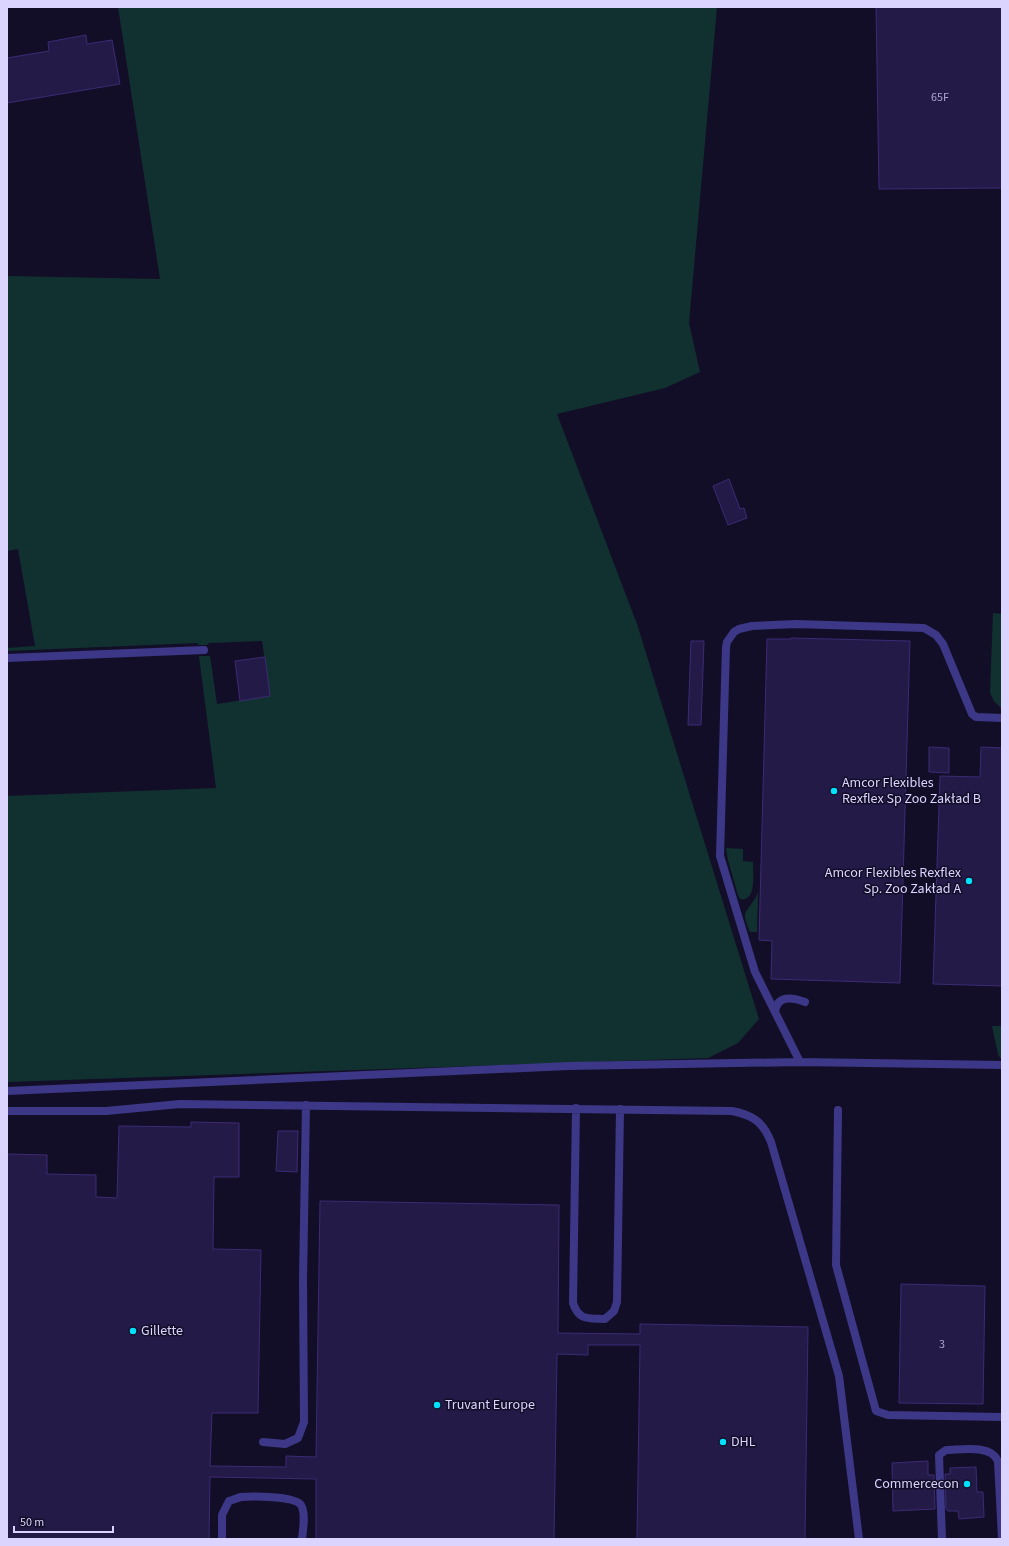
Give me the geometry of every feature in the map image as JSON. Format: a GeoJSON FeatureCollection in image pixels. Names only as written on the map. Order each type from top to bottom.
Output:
{"type":"FeatureCollection","features":[{"type":"Feature","properties":{"kind":"lane"},"geometry":{"type":"LineString","coordinates":[[800,1062],[755,972],[720,856],[726,647],[731,636],[739,629],[759,626],[796,624],[924,628],[936,635],[943,644],[972,714],[976,717],[1002,718]]}},
{"type":"Feature","properties":{"kind":"lane"},"geometry":{"type":"LineString","coordinates":[[7,658],[204,650]]}},
{"type":"Feature","properties":{"kind":"lane"},"geometry":{"type":"LineString","coordinates":[[775,1012],[777,1004],[782,999],[792,999],[805,1002]]}},
{"type":"Feature","properties":{"kind":"lane"},"geometry":{"type":"LineString","coordinates":[[7,1091],[568,1066],[800,1062],[1002,1065]]}},
{"type":"Feature","properties":{"kind":"lane"},"geometry":{"type":"LineString","coordinates":[[7,1111],[106,1110],[180,1104],[620,1108],[732,1111],[744,1113],[756,1120],[766,1130],[771,1142],[839,1376],[859,1539]]}},
{"type":"Feature","properties":{"kind":"lane"},"geometry":{"type":"LineString","coordinates":[[263,1442],[285,1444],[298,1438],[304,1422],[302,1280],[306,1105]]}},
{"type":"Feature","properties":{"kind":"lane"},"geometry":{"type":"LineString","coordinates":[[576,1108],[573,1303],[576,1312],[584,1318],[605,1319],[614,1312],[617,1302],[620,1108]]}},
{"type":"Feature","properties":{"kind":"lane"},"geometry":{"type":"LineString","coordinates":[[838,1110],[836,1265],[876,1411],[888,1415],[1002,1417]]}},
{"type":"Feature","properties":{"kind":"lane"},"geometry":{"type":"LineString","coordinates":[[942,1539],[939,1455],[946,1450],[982,1450],[996,1456],[998,1461],[1002,1538]]}},
{"type":"Feature","properties":{"kind":"lane"},"geometry":{"type":"LineString","coordinates":[[222,1539],[222,1515],[229,1502],[241,1497],[280,1497],[295,1500],[301,1506],[303,1515],[302,1539]]}},
{"type":"Feature","properties":{"kind":"green space"},"geometry":{"type":"Polygon","coordinates":[[[118,7],[717,7],[689,323],[700,372],[665,388],[557,414],[637,624],[759,1019],[738,1043],[708,1058],[7,1082],[7,796],[216,788],[199,656],[210,656],[217,704],[270,696],[262,641],[209,643],[207,645],[199,645],[197,643],[7,651],[7,648],[35,646],[18,549],[7,551],[7,276],[160,279],[118,7]]]}},
{"type":"Feature","properties":{"kind":"green space"},"geometry":{"type":"Polygon","coordinates":[[[993,613],[1002,614],[1002,709],[994,701],[990,693],[993,613]]]}},
{"type":"Feature","properties":{"kind":"green space"},"geometry":{"type":"Polygon","coordinates":[[[726,848],[743,849],[743,861],[753,862],[752,892],[745,899],[740,899],[738,895],[726,848]]]}},
{"type":"Feature","properties":{"kind":"green space"},"geometry":{"type":"Polygon","coordinates":[[[758,892],[757,932],[750,932],[745,913],[758,892]]]}},
{"type":"Feature","properties":{"kind":"green space"},"geometry":{"type":"Polygon","coordinates":[[[992,1026],[1002,1026],[1002,1058],[1000,1058],[998,1054],[992,1026]]]}},
{"type":"Feature","properties":{"kind":"building"},"geometry":{"type":"Polygon","coordinates":[[[876,7],[1002,7],[1002,188],[879,189],[876,7]]]}},
{"type":"Feature","properties":{"kind":"building"},"geometry":{"type":"Polygon","coordinates":[[[86,35],[87,44],[112,40],[120,84],[7,103],[7,58],[49,51],[48,42],[86,35]]]}},
{"type":"Feature","properties":{"kind":"building"},"geometry":{"type":"Polygon","coordinates":[[[729,479],[740,509],[744,508],[747,518],[728,525],[713,486],[729,479]]]}},
{"type":"Feature","properties":{"kind":"building","name":"Amcor Flexibles Rexflex Sp Zoo Zakład B"},"geometry":{"type":"Polygon","coordinates":[[[791,638],[910,641],[900,983],[771,979],[772,941],[759,940],[767,639],[791,638]]]}},
{"type":"Feature","properties":{"kind":"building"},"geometry":{"type":"Polygon","coordinates":[[[691,641],[704,641],[701,725],[688,725],[691,641]]]}},
{"type":"Feature","properties":{"kind":"building"},"geometry":{"type":"Polygon","coordinates":[[[265,657],[270,696],[240,701],[235,661],[265,657]]]}},
{"type":"Feature","properties":{"kind":"building"},"geometry":{"type":"Polygon","coordinates":[[[929,747],[949,748],[949,773],[929,772],[929,747]]]}},
{"type":"Feature","properties":{"kind":"building","name":"Amcor Flexibles Rexflex Sp. Zoo Zakład A"},"geometry":{"type":"Polygon","coordinates":[[[981,747],[1002,748],[1002,986],[933,984],[940,776],[980,777],[981,747]]]}},
{"type":"Feature","properties":{"kind":"building"},"geometry":{"type":"Polygon","coordinates":[[[191,1122],[239,1123],[239,1177],[214,1177],[213,1249],[261,1250],[258,1413],[212,1413],[210,1466],[286,1467],[286,1456],[316,1457],[320,1201],[559,1205],[558,1333],[640,1334],[640,1324],[808,1327],[805,1539],[637,1539],[640,1345],[588,1345],[588,1355],[557,1354],[554,1539],[316,1539],[316,1479],[210,1477],[209,1539],[7,1539],[7,1154],[47,1155],[47,1174],[96,1175],[96,1197],[117,1198],[119,1126],[191,1127],[191,1122]]]}},
{"type":"Feature","properties":{"kind":"building"},"geometry":{"type":"Polygon","coordinates":[[[278,1131],[298,1131],[297,1172],[276,1171],[278,1131]]]}},
{"type":"Feature","properties":{"kind":"building"},"geometry":{"type":"Polygon","coordinates":[[[901,1284],[985,1286],[983,1404],[899,1403],[901,1284]]]}},
{"type":"Feature","properties":{"kind":"building"},"geometry":{"type":"Polygon","coordinates":[[[928,1461],[928,1475],[934,1475],[935,1509],[893,1511],[892,1463],[928,1461]]]}},
{"type":"Feature","properties":{"kind":"building","name":"Commercecon"},"geometry":{"type":"Polygon","coordinates":[[[976,1467],[977,1492],[983,1492],[984,1517],[959,1519],[958,1511],[948,1511],[946,1509],[945,1474],[950,1474],[950,1468],[976,1467]]]}},
{"type":"Feature","properties":{"kind":"place","name":"Amcor Flexibles Rexflex Sp Zoo Zakład B"},"geometry":{"type":"Point","coordinates":[834,791]}},
{"type":"Feature","properties":{"kind":"place","name":"Amcor Flexibles Rexflex Sp. Zoo Zakład A"},"geometry":{"type":"Point","coordinates":[969,881]}},
{"type":"Feature","properties":{"kind":"place","name":"Gillette"},"geometry":{"type":"Point","coordinates":[133,1331]}},
{"type":"Feature","properties":{"kind":"place","name":"Truvant Europe"},"geometry":{"type":"Point","coordinates":[437,1405]}},
{"type":"Feature","properties":{"kind":"place","name":"DHL"},"geometry":{"type":"Point","coordinates":[723,1442]}},
{"type":"Feature","properties":{"kind":"place","name":"Commercecon"},"geometry":{"type":"Point","coordinates":[967,1484]}}]}
